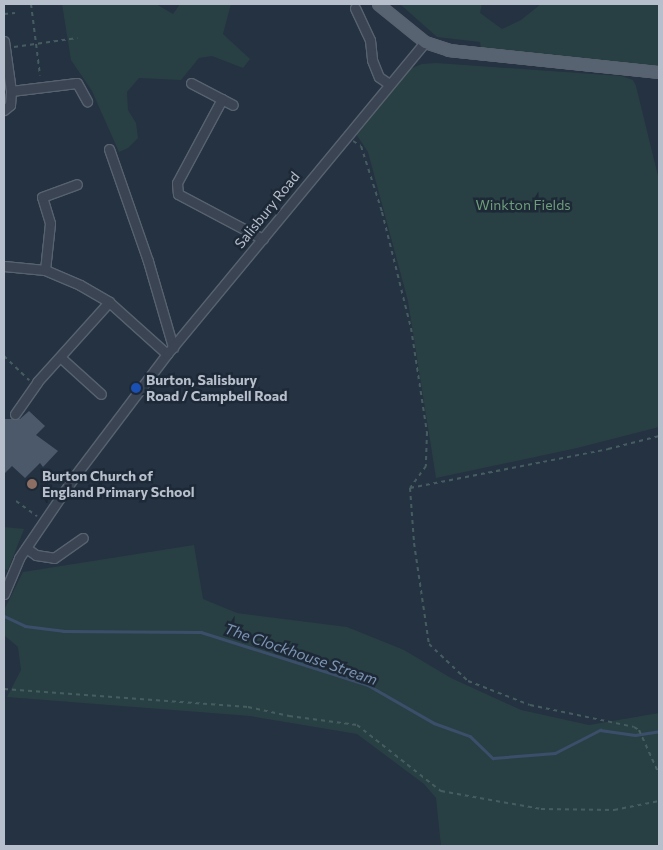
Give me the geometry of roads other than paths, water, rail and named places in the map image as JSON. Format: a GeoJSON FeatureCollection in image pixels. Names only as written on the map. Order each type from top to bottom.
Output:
{"type":"FeatureCollection","features":[{"type":"Feature","properties":{"kind":"main road"},"geometry":{"type":"LineString","coordinates":[[378,4],[424,42],[472,54],[659,72]]}},
{"type":"Feature","properties":{"kind":"street"},"geometry":{"type":"LineString","coordinates":[[354,8],[370,40],[372,60],[379,77],[388,83]]}},
{"type":"Feature","properties":{"kind":"street"},"geometry":{"type":"LineString","coordinates":[[4,41],[11,91],[10,105],[4,110]]}},
{"type":"Feature","properties":{"kind":"street","name":"Salisbury Road"},"geometry":{"type":"LineString","coordinates":[[4,594],[26,548],[170,350],[263,239],[388,83],[424,42]]}},
{"type":"Feature","properties":{"kind":"street"},"geometry":{"type":"LineString","coordinates":[[11,91],[77,83],[87,101]]}},
{"type":"Feature","properties":{"kind":"street"},"geometry":{"type":"LineString","coordinates":[[191,83],[233,105]]}},
{"type":"Feature","properties":{"kind":"street"},"geometry":{"type":"LineString","coordinates":[[222,99],[177,183],[178,194],[263,239]]}},
{"type":"Feature","properties":{"kind":"street"},"geometry":{"type":"LineString","coordinates":[[109,149],[148,261],[170,350]]}},
{"type":"Feature","properties":{"kind":"street"},"geometry":{"type":"LineString","coordinates":[[45,270],[50,223],[42,197],[77,184]]}},
{"type":"Feature","properties":{"kind":"street"},"geometry":{"type":"LineString","coordinates":[[4,266],[45,270],[109,302],[170,350]]}},
{"type":"Feature","properties":{"kind":"street"},"geometry":{"type":"LineString","coordinates":[[15,414],[36,383],[109,302]]}},
{"type":"Feature","properties":{"kind":"street"},"geometry":{"type":"LineString","coordinates":[[60,357],[101,394]]}},
{"type":"Feature","properties":{"kind":"street"},"geometry":{"type":"LineString","coordinates":[[26,548],[36,555],[54,558],[83,538]]}},
{"type":"Feature","properties":{"kind":"waterway","name":"The Clockhouse Stream"},"geometry":{"type":"LineString","coordinates":[[4,616],[25,626],[63,631],[201,632],[368,685],[434,723],[470,736],[493,758],[555,753],[600,730],[635,735],[659,731]]}},
{"type":"Feature","properties":{"kind":"place","name":"Burton, Salisbury Road / Campbell Road"},"geometry":{"type":"Point","coordinates":[136,388]}},
{"type":"Feature","properties":{"kind":"place","name":"Burton Church of England Primary School"},"geometry":{"type":"Point","coordinates":[32,484]}},
{"type":"Feature","properties":{"kind":"park label","name":"Winkton Fields"},"geometry":{"type":"Point","coordinates":[523,205]}}]}
